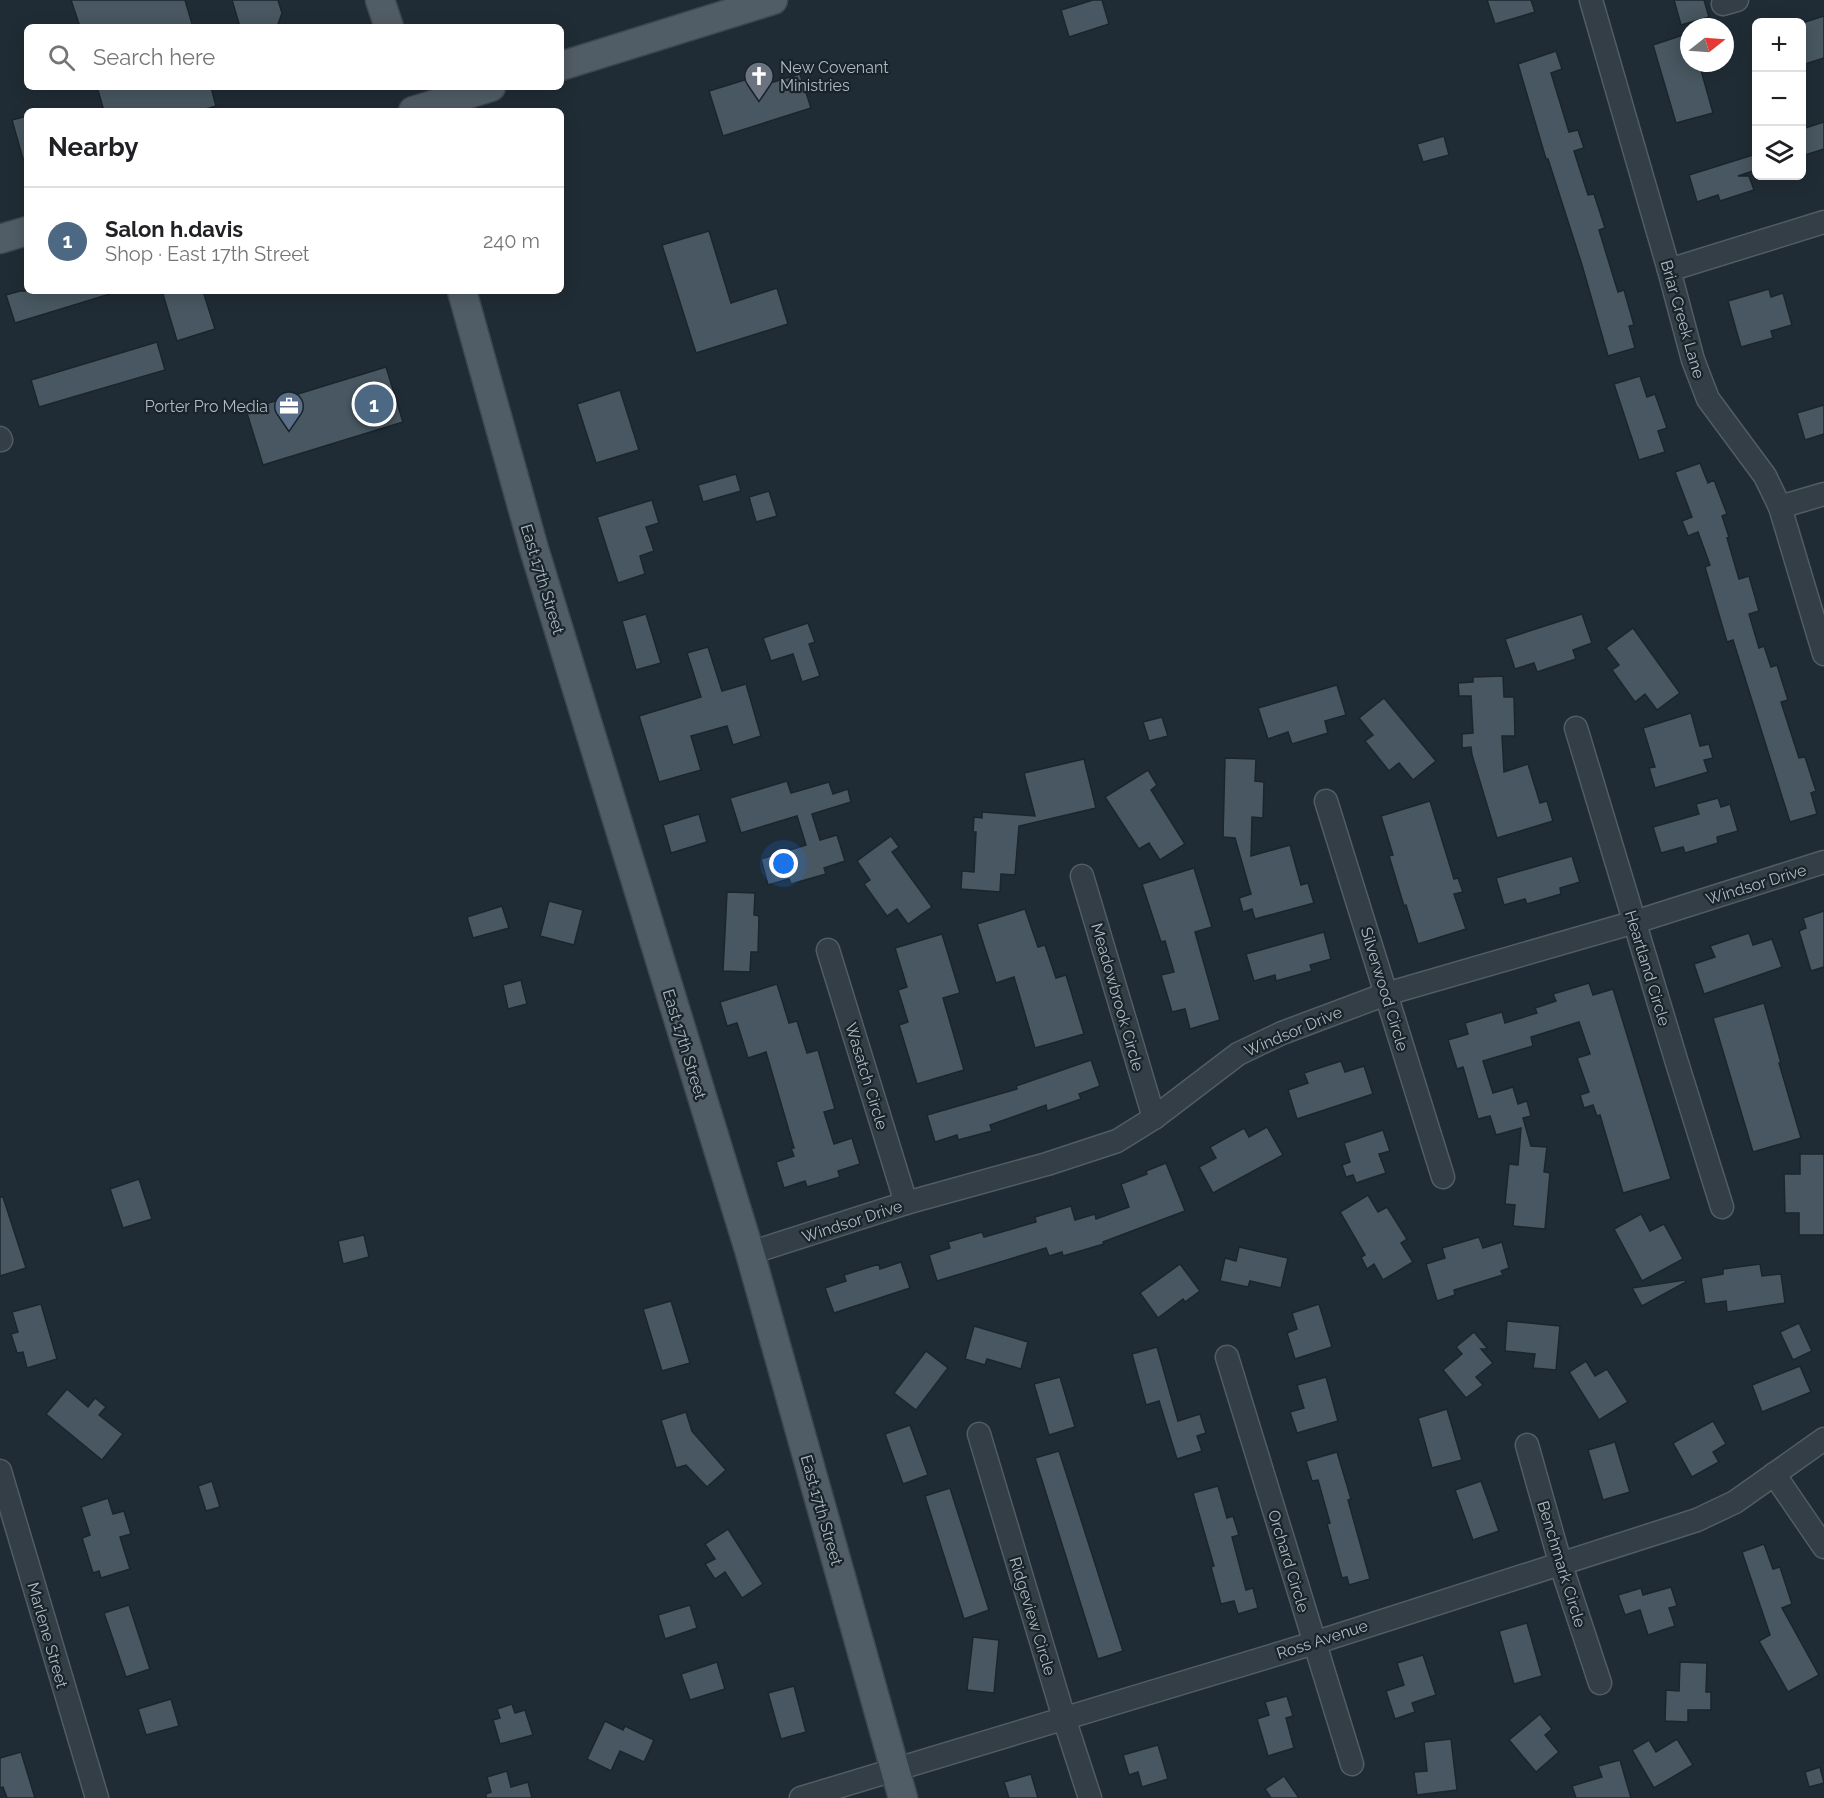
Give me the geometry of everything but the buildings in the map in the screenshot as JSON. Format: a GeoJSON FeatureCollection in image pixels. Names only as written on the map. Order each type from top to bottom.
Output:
{"type":"FeatureCollection","features":[{"type":"Feature","properties":{"kind":"main road"},"geometry":{"type":"LineString","coordinates":[[380,0],[388,24]]}},
{"type":"Feature","properties":{"kind":"main road"},"geometry":{"type":"LineString","coordinates":[[564,65],[773,0]]}},
{"type":"Feature","properties":{"kind":"main road"},"geometry":{"type":"LineString","coordinates":[[408,90],[413,108]]}},
{"type":"Feature","properties":{"kind":"main road"},"geometry":{"type":"LineString","coordinates":[[424,108],[481,90]]}},
{"type":"Feature","properties":{"kind":"main road"},"geometry":{"type":"LineString","coordinates":[[0,239],[24,232]]}},
{"type":"Feature","properties":{"kind":"main road","name":"East 17th Street"},"geometry":{"type":"LineString","coordinates":[[463,294],[537,560],[750,1253],[903,1798]]}},
{"type":"Feature","properties":{"kind":"street","name":"Briar Creek Lane"},"geometry":{"type":"LineString","coordinates":[[1591,0],[1693,360],[1707,399],[1765,476],[1780,507],[1824,654]]}},
{"type":"Feature","properties":{"kind":"street"},"geometry":{"type":"LineString","coordinates":[[1669,270],[1824,222]]}},
{"type":"Feature","properties":{"kind":"street"},"geometry":{"type":"LineString","coordinates":[[1780,507],[1824,494]]}},
{"type":"Feature","properties":{"kind":"street","name":"Heartland Circle"},"geometry":{"type":"LineString","coordinates":[[1576,728],[1722,1207]]}},
{"type":"Feature","properties":{"kind":"street","name":"Silverwood Circle"},"geometry":{"type":"LineString","coordinates":[[1326,801],[1443,1177]]}},
{"type":"Feature","properties":{"kind":"street","name":"Windsor Drive"},"geometry":{"type":"LineString","coordinates":[[750,1253],[906,1203],[1036,1167],[1117,1141],[1155,1118],[1238,1054],[1282,1033],[1386,994],[1635,922],[1824,862]]}},
{"type":"Feature","properties":{"kind":"street","name":"Meadowbrook Circle"},"geometry":{"type":"LineString","coordinates":[[1082,876],[1155,1118]]}},
{"type":"Feature","properties":{"kind":"street","name":"Wasatch Circle"},"geometry":{"type":"LineString","coordinates":[[828,950],[906,1203]]}},
{"type":"Feature","properties":{"kind":"street","name":"Orchard Circle"},"geometry":{"type":"LineString","coordinates":[[1227,1357],[1352,1764]]}},
{"type":"Feature","properties":{"kind":"street","name":"Ridgeview Circle"},"geometry":{"type":"LineString","coordinates":[[979,1434],[1090,1798]]}},
{"type":"Feature","properties":{"kind":"street","name":"Ross Avenue"},"geometry":{"type":"LineString","coordinates":[[801,1798],[1314,1643],[1560,1562],[1697,1520],[1735,1502],[1824,1438]]}},
{"type":"Feature","properties":{"kind":"street","name":"Benchmark Circle"},"geometry":{"type":"LineString","coordinates":[[1527,1445],[1560,1562],[1600,1683]]}},
{"type":"Feature","properties":{"kind":"street","name":"Marlene Street"},"geometry":{"type":"LineString","coordinates":[[0,1471],[97,1798]]}},
{"type":"Feature","properties":{"kind":"street"},"geometry":{"type":"LineString","coordinates":[[1774,1474],[1824,1547]]}},
{"type":"Feature","properties":{"kind":"place","name":"New Covenant Ministries"},"geometry":{"type":"Point","coordinates":[759,102]}},
{"type":"Feature","properties":{"kind":"place","name":"Salon h.davis"},"geometry":{"type":"Point","coordinates":[374,404]}},
{"type":"Feature","properties":{"kind":"place","name":"Porter Pro Media"},"geometry":{"type":"Point","coordinates":[289,432]}}]}
